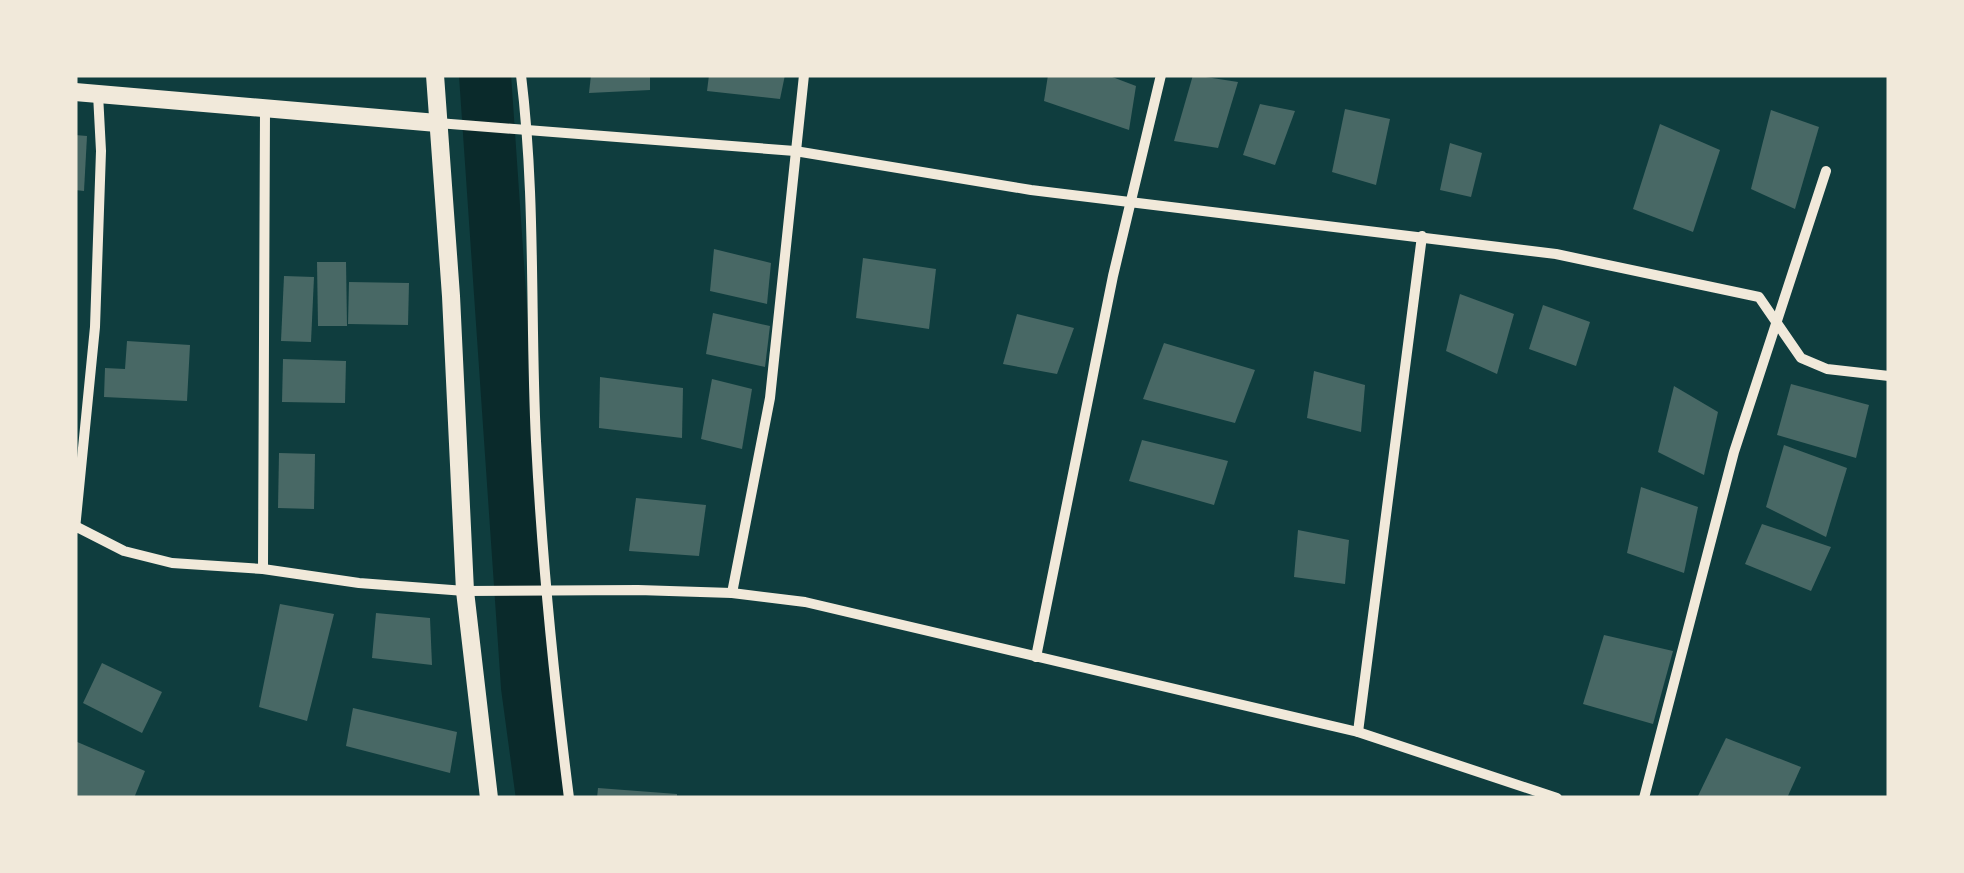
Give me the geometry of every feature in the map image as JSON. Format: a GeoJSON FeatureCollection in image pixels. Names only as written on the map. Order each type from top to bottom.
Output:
{"type":"FeatureCollection","features":[{"type":"Feature","properties":{"kind":"street"},"geometry":{"type":"LineString","coordinates":[[435,75],[450,278],[465,590],[489,798]]}},
{"type":"Feature","properties":{"kind":"street"},"geometry":{"type":"LineString","coordinates":[[521,75],[541,590],[569,798]]}},
{"type":"Feature","properties":{"kind":"street"},"geometry":{"type":"LineString","coordinates":[[732,593],[770,398],[804,75]]}},
{"type":"Feature","properties":{"kind":"street"},"geometry":{"type":"LineString","coordinates":[[1036,657],[1130,202],[1161,75]]}},
{"type":"Feature","properties":{"kind":"street"},"geometry":{"type":"LineString","coordinates":[[75,92],[795,151],[1031,190],[1556,254],[1759,297],[1801,358],[1828,369],[1889,376]]}},
{"type":"Feature","properties":{"kind":"street"},"geometry":{"type":"LineString","coordinates":[[98,94],[101,151],[95,327],[75,528],[124,551],[172,563],[263,569],[359,583],[485,591],[732,593],[805,602],[1358,732],[1557,798]]}},
{"type":"Feature","properties":{"kind":"street"},"geometry":{"type":"LineString","coordinates":[[263,569],[265,110]]}},
{"type":"Feature","properties":{"kind":"street"},"geometry":{"type":"LineString","coordinates":[[1644,798],[1734,452],[1826,171]]}},
{"type":"Feature","properties":{"kind":"street"},"geometry":{"type":"LineString","coordinates":[[1358,732],[1422,236]]}},
{"type":"Feature","properties":{"kind":"building"},"geometry":{"type":"Polygon","coordinates":[[[591,75],[650,75],[650,90],[589,93],[591,75]]]}},
{"type":"Feature","properties":{"kind":"building"},"geometry":{"type":"Polygon","coordinates":[[[709,75],[785,75],[780,99],[707,91],[709,75]]]}},
{"type":"Feature","properties":{"kind":"building"},"geometry":{"type":"Polygon","coordinates":[[[1048,75],[1107,75],[1136,86],[1129,130],[1044,101],[1048,75]]]}},
{"type":"Feature","properties":{"kind":"building"},"geometry":{"type":"Polygon","coordinates":[[[1193,75],[1238,82],[1218,148],[1174,141],[1193,75]]]}},
{"type":"Feature","properties":{"kind":"building"},"geometry":{"type":"Polygon","coordinates":[[[1260,104],[1295,111],[1275,165],[1243,155],[1260,104]]]}},
{"type":"Feature","properties":{"kind":"building"},"geometry":{"type":"Polygon","coordinates":[[[1345,109],[1390,119],[1376,185],[1332,172],[1345,109]]]}},
{"type":"Feature","properties":{"kind":"building"},"geometry":{"type":"Polygon","coordinates":[[[1771,110],[1819,127],[1795,209],[1751,189],[1771,110]]]}},
{"type":"Feature","properties":{"kind":"building"},"geometry":{"type":"Polygon","coordinates":[[[1660,124],[1720,150],[1693,232],[1633,209],[1660,124]]]}},
{"type":"Feature","properties":{"kind":"building"},"geometry":{"type":"Polygon","coordinates":[[[75,135],[87,136],[84,191],[75,190],[75,135]]]}},
{"type":"Feature","properties":{"kind":"building"},"geometry":{"type":"Polygon","coordinates":[[[1450,143],[1482,153],[1471,197],[1440,190],[1450,143]]]}},
{"type":"Feature","properties":{"kind":"building"},"geometry":{"type":"Polygon","coordinates":[[[714,249],[771,263],[767,304],[710,291],[714,249]]]}},
{"type":"Feature","properties":{"kind":"building"},"geometry":{"type":"Polygon","coordinates":[[[863,258],[936,269],[929,329],[856,318],[863,258]]]}},
{"type":"Feature","properties":{"kind":"building"},"geometry":{"type":"Polygon","coordinates":[[[317,262],[346,262],[347,326],[318,326],[317,262]]]}},
{"type":"Feature","properties":{"kind":"building"},"geometry":{"type":"Polygon","coordinates":[[[284,276],[314,277],[311,342],[281,341],[284,276]]]}},
{"type":"Feature","properties":{"kind":"building"},"geometry":{"type":"Polygon","coordinates":[[[349,282],[409,283],[408,325],[348,324],[349,282]]]}},
{"type":"Feature","properties":{"kind":"building"},"geometry":{"type":"Polygon","coordinates":[[[1460,294],[1514,314],[1497,374],[1446,351],[1460,294]]]}},
{"type":"Feature","properties":{"kind":"building"},"geometry":{"type":"Polygon","coordinates":[[[1543,305],[1590,322],[1576,366],[1529,349],[1543,305]]]}},
{"type":"Feature","properties":{"kind":"building"},"geometry":{"type":"Polygon","coordinates":[[[713,313],[770,326],[765,367],[706,354],[713,313]]]}},
{"type":"Feature","properties":{"kind":"building"},"geometry":{"type":"Polygon","coordinates":[[[1017,314],[1074,328],[1057,374],[1003,364],[1017,314]]]}},
{"type":"Feature","properties":{"kind":"building"},"geometry":{"type":"Polygon","coordinates":[[[127,341],[190,345],[187,401],[104,397],[105,368],[125,369],[127,341]]]}},
{"type":"Feature","properties":{"kind":"building"},"geometry":{"type":"Polygon","coordinates":[[[1164,343],[1255,370],[1235,423],[1143,399],[1164,343]]]}},
{"type":"Feature","properties":{"kind":"building"},"geometry":{"type":"Polygon","coordinates":[[[283,359],[346,361],[345,403],[282,402],[283,359]]]}},
{"type":"Feature","properties":{"kind":"building"},"geometry":{"type":"Polygon","coordinates":[[[1314,371],[1365,385],[1361,432],[1307,418],[1314,371]]]}},
{"type":"Feature","properties":{"kind":"building"},"geometry":{"type":"Polygon","coordinates":[[[600,377],[683,388],[682,438],[599,428],[600,377]]]}},
{"type":"Feature","properties":{"kind":"building"},"geometry":{"type":"Polygon","coordinates":[[[712,379],[752,389],[742,449],[701,439],[712,379]]]}},
{"type":"Feature","properties":{"kind":"building"},"geometry":{"type":"Polygon","coordinates":[[[1791,384],[1869,405],[1856,458],[1777,435],[1791,384]]]}},
{"type":"Feature","properties":{"kind":"building"},"geometry":{"type":"Polygon","coordinates":[[[1674,386],[1718,412],[1704,475],[1658,452],[1674,386]]]}},
{"type":"Feature","properties":{"kind":"building"},"geometry":{"type":"Polygon","coordinates":[[[1142,440],[1228,461],[1214,505],[1129,481],[1142,440]]]}},
{"type":"Feature","properties":{"kind":"building"},"geometry":{"type":"Polygon","coordinates":[[[1784,445],[1847,468],[1826,537],[1766,507],[1784,445]]]}},
{"type":"Feature","properties":{"kind":"building"},"geometry":{"type":"Polygon","coordinates":[[[279,453],[315,454],[314,509],[278,508],[279,453]]]}},
{"type":"Feature","properties":{"kind":"building"},"geometry":{"type":"Polygon","coordinates":[[[1641,487],[1698,507],[1684,573],[1627,553],[1641,487]]]}},
{"type":"Feature","properties":{"kind":"building"},"geometry":{"type":"Polygon","coordinates":[[[636,498],[706,505],[699,556],[629,551],[636,498]]]}},
{"type":"Feature","properties":{"kind":"building"},"geometry":{"type":"Polygon","coordinates":[[[1762,524],[1831,547],[1811,591],[1745,564],[1762,524]]]}},
{"type":"Feature","properties":{"kind":"building"},"geometry":{"type":"Polygon","coordinates":[[[1298,530],[1349,540],[1345,584],[1294,577],[1298,530]]]}},
{"type":"Feature","properties":{"kind":"building"},"geometry":{"type":"Polygon","coordinates":[[[280,604],[334,614],[307,721],[259,707],[280,604]]]}},
{"type":"Feature","properties":{"kind":"building"},"geometry":{"type":"Polygon","coordinates":[[[376,613],[430,618],[432,665],[372,658],[376,613]]]}},
{"type":"Feature","properties":{"kind":"building"},"geometry":{"type":"Polygon","coordinates":[[[1604,635],[1673,651],[1653,724],[1583,704],[1604,635]]]}},
{"type":"Feature","properties":{"kind":"building"},"geometry":{"type":"Polygon","coordinates":[[[102,663],[162,692],[142,733],[83,703],[102,663]]]}},
{"type":"Feature","properties":{"kind":"building"},"geometry":{"type":"Polygon","coordinates":[[[353,708],[457,732],[450,773],[346,746],[353,708]]]}},
{"type":"Feature","properties":{"kind":"building"},"geometry":{"type":"Polygon","coordinates":[[[1726,738],[1801,767],[1787,798],[1697,798],[1726,738]]]}},
{"type":"Feature","properties":{"kind":"building"},"geometry":{"type":"Polygon","coordinates":[[[75,741],[145,771],[134,798],[75,798],[75,741]]]}},
{"type":"Feature","properties":{"kind":"building"},"geometry":{"type":"Polygon","coordinates":[[[598,788],[677,794],[677,798],[597,798],[598,788]]]}},
{"type":"Feature","properties":{"kind":"waterway"},"geometry":{"type":"LineString","coordinates":[[485,75],[527,687],[542,798]]}}]}
